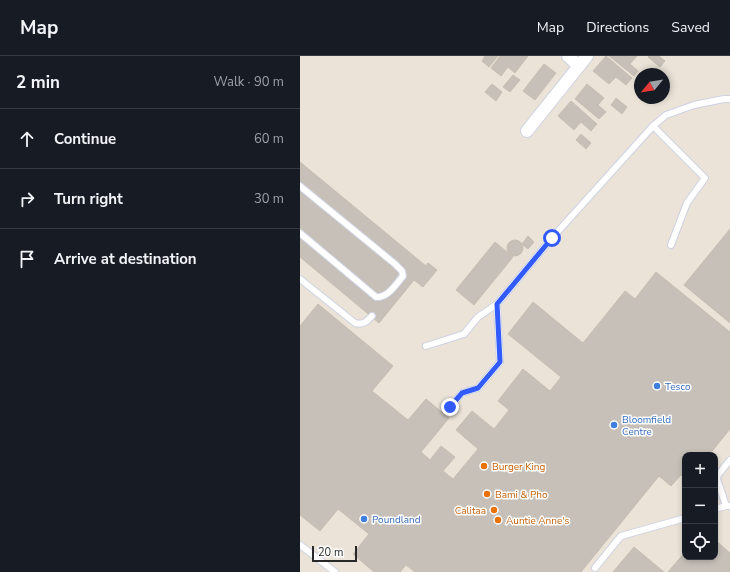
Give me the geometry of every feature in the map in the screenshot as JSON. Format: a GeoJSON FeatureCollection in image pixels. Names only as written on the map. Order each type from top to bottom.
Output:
{"type":"FeatureCollection","features":[{"type":"Feature","properties":{"kind":"street"},"geometry":{"type":"LineString","coordinates":[[568,56],[579,66]]}},
{"type":"Feature","properties":{"kind":"street"},"geometry":{"type":"LineString","coordinates":[[527,131],[587,56]]}},
{"type":"Feature","properties":{"kind":"lane"},"geometry":{"type":"LineString","coordinates":[[426,346],[464,334],[478,317],[497,304],[552,238],[653,126],[666,116],[694,105],[730,99]]}},
{"type":"Feature","properties":{"kind":"lane"},"geometry":{"type":"LineString","coordinates":[[653,126],[705,178],[687,203],[671,245]]}},
{"type":"Feature","properties":{"kind":"lane"},"geometry":{"type":"LineString","coordinates":[[300,186],[395,264],[402,271],[403,276],[387,294],[376,297],[300,233]]}},
{"type":"Feature","properties":{"kind":"lane"},"geometry":{"type":"LineString","coordinates":[[300,279],[355,323],[365,323],[372,316]]}},
{"type":"Feature","properties":{"kind":"lane"},"geometry":{"type":"LineString","coordinates":[[450,407],[462,393],[478,388],[500,362],[497,304]]}},
{"type":"Feature","properties":{"kind":"lane"},"geometry":{"type":"LineString","coordinates":[[718,508],[728,506],[718,479],[718,475],[730,460]]}},
{"type":"Feature","properties":{"kind":"lane"},"geometry":{"type":"LineString","coordinates":[[595,568],[621,536],[682,519]]}},
{"type":"Feature","properties":{"kind":"lane"},"geometry":{"type":"LineString","coordinates":[[300,545],[331,571]]}},
{"type":"Feature","properties":{"kind":"building"},"geometry":{"type":"Polygon","coordinates":[[[485,56],[498,56],[489,67],[482,61],[485,56]]]}},
{"type":"Feature","properties":{"kind":"building"},"geometry":{"type":"Polygon","coordinates":[[[500,56],[528,56],[515,73],[508,67],[501,76],[491,68],[500,56]]]}},
{"type":"Feature","properties":{"kind":"building"},"geometry":{"type":"Polygon","coordinates":[[[606,56],[632,78],[626,85],[616,77],[609,84],[593,71],[606,56]]]}},
{"type":"Feature","properties":{"kind":"building"},"geometry":{"type":"Polygon","coordinates":[[[609,56],[637,56],[630,64],[635,68],[634,76],[609,56]]]}},
{"type":"Feature","properties":{"kind":"building"},"geometry":{"type":"Polygon","coordinates":[[[659,56],[665,61],[660,67],[648,57],[659,56]]]}},
{"type":"Feature","properties":{"kind":"building"},"geometry":{"type":"Polygon","coordinates":[[[544,64],[556,73],[535,100],[523,91],[544,64]]]}},
{"type":"Feature","properties":{"kind":"building"},"geometry":{"type":"Polygon","coordinates":[[[513,75],[520,80],[510,92],[503,87],[513,75]]]}},
{"type":"Feature","properties":{"kind":"building"},"geometry":{"type":"Polygon","coordinates":[[[492,84],[502,92],[496,101],[485,92],[492,84]]]}},
{"type":"Feature","properties":{"kind":"building"},"geometry":{"type":"Polygon","coordinates":[[[587,84],[604,98],[598,105],[606,112],[599,119],[575,99],[587,84]]]}},
{"type":"Feature","properties":{"kind":"building"},"geometry":{"type":"Polygon","coordinates":[[[616,98],[627,107],[622,114],[611,105],[616,98]]]}},
{"type":"Feature","properties":{"kind":"building"},"geometry":{"type":"Polygon","coordinates":[[[571,101],[597,124],[591,131],[581,122],[574,130],[558,116],[571,101]]]}},
{"type":"Feature","properties":{"kind":"building"},"geometry":{"type":"Polygon","coordinates":[[[581,134],[591,143],[586,149],[576,140],[581,134]]]}},
{"type":"Feature","properties":{"kind":"building"},"geometry":{"type":"Polygon","coordinates":[[[300,162],[426,266],[428,263],[437,270],[423,287],[414,280],[379,323],[300,257],[300,162]]]}},
{"type":"Feature","properties":{"kind":"building"},"geometry":{"type":"Polygon","coordinates":[[[730,229],[730,266],[712,251],[730,229]]]}},
{"type":"Feature","properties":{"kind":"building"},"geometry":{"type":"Polygon","coordinates":[[[528,236],[534,242],[528,249],[522,244],[528,236]]]}},
{"type":"Feature","properties":{"kind":"building"},"geometry":{"type":"Polygon","coordinates":[[[515,240],[522,245],[523,248],[518,255],[515,256],[508,251],[507,248],[512,241],[515,240]]]}},
{"type":"Feature","properties":{"kind":"building"},"geometry":{"type":"Polygon","coordinates":[[[495,242],[513,257],[474,305],[456,290],[495,242]]]}},
{"type":"Feature","properties":{"kind":"building"},"geometry":{"type":"Polygon","coordinates":[[[712,251],[730,266],[730,323],[684,285],[712,251]]]}},
{"type":"Feature","properties":{"kind":"building","name":"Bloomfield Centre"},"geometry":{"type":"Polygon","coordinates":[[[656,272],[730,332],[730,429],[711,452],[682,452],[682,476],[669,465],[681,475],[671,486],[659,476],[581,572],[415,572],[406,565],[400,572],[374,572],[353,554],[369,534],[338,509],[320,531],[300,515],[300,326],[318,304],[393,366],[372,391],[408,420],[426,399],[449,418],[421,452],[430,460],[441,446],[455,457],[443,471],[453,479],[478,449],[456,430],[472,411],[494,429],[509,410],[498,401],[523,369],[550,391],[561,377],[508,334],[533,302],[583,343],[625,291],[635,299],[656,272]]]}},
{"type":"Feature","properties":{"kind":"building"},"geometry":{"type":"Polygon","coordinates":[[[718,543],[730,553],[730,572],[668,572],[682,556],[682,560],[718,560],[718,543]]]}},
{"type":"Feature","properties":{"kind":"building"},"geometry":{"type":"Polygon","coordinates":[[[634,547],[664,572],[613,572],[634,547]]]}},
{"type":"Feature","properties":{"kind":"place","name":"Tesco"},"geometry":{"type":"Point","coordinates":[657,386]}},
{"type":"Feature","properties":{"kind":"place","name":"Bloomfield Centre"},"geometry":{"type":"Point","coordinates":[614,425]}},
{"type":"Feature","properties":{"kind":"place","name":"Burger King"},"geometry":{"type":"Point","coordinates":[484,466]}},
{"type":"Feature","properties":{"kind":"place","name":"Bami & Pho"},"geometry":{"type":"Point","coordinates":[487,494]}},
{"type":"Feature","properties":{"kind":"place","name":"Calitaa"},"geometry":{"type":"Point","coordinates":[494,510]}},
{"type":"Feature","properties":{"kind":"place","name":"Poundland"},"geometry":{"type":"Point","coordinates":[364,519]}},
{"type":"Feature","properties":{"kind":"place","name":"Auntie Anne's"},"geometry":{"type":"Point","coordinates":[498,520]}},
{"type":"Feature","properties":{"kind":"route"},"geometry":{"type":"LineString","coordinates":[[450,407],[462,393],[478,388],[500,362],[497,304],[552,238]]}}]}
